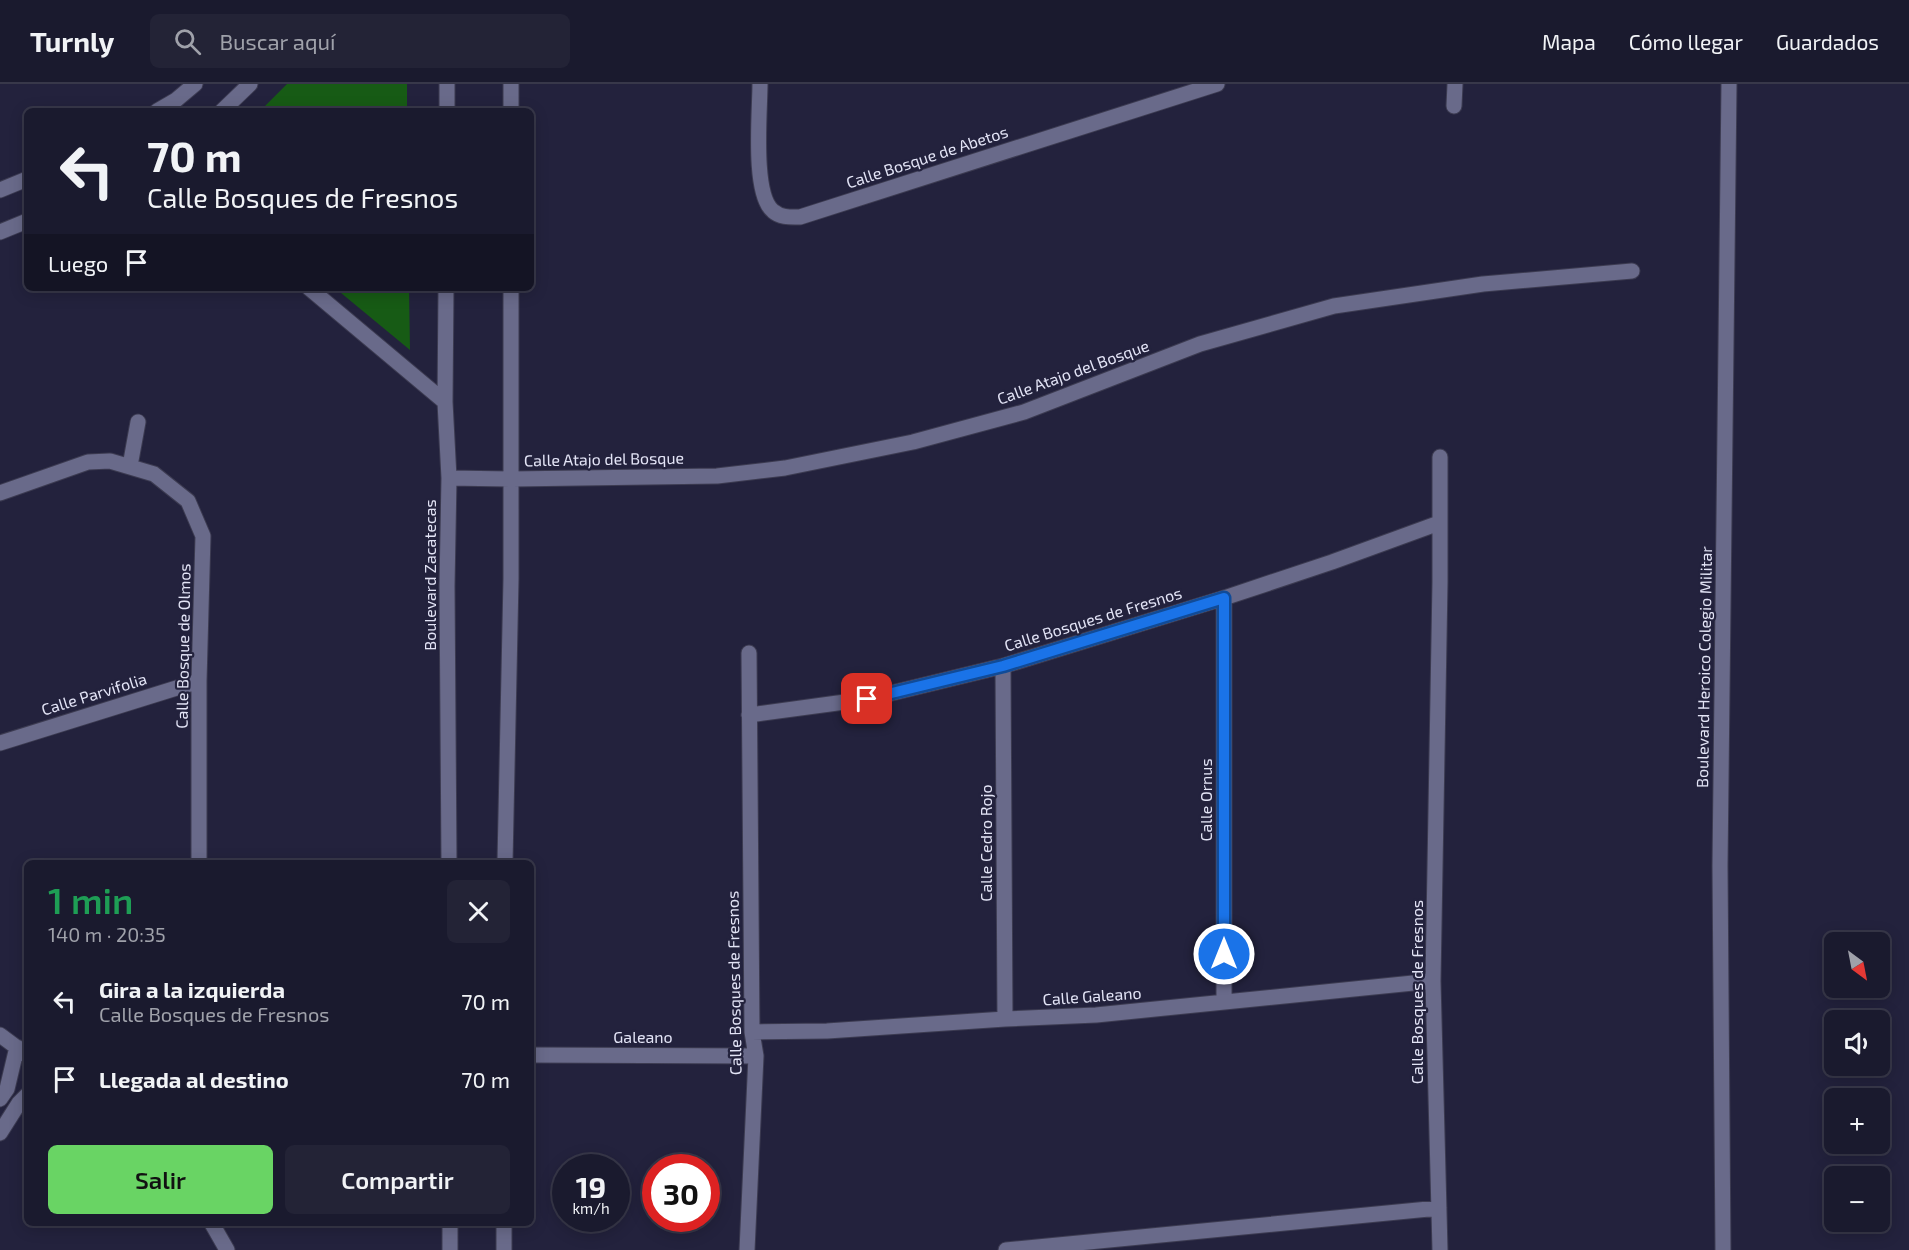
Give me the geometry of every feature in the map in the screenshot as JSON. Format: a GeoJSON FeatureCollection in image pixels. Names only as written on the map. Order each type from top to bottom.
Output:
{"type":"FeatureCollection","features":[{"type":"Feature","properties":{"kind":"street"},"geometry":{"type":"LineString","coordinates":[[163,108],[195,84]]}},
{"type":"Feature","properties":{"kind":"street"},"geometry":{"type":"LineString","coordinates":[[225,108],[250,84]]}},
{"type":"Feature","properties":{"kind":"street"},"geometry":{"type":"LineString","coordinates":[[447,84],[447,108]]}},
{"type":"Feature","properties":{"kind":"street"},"geometry":{"type":"LineString","coordinates":[[511,84],[511,108]]}},
{"type":"Feature","properties":{"kind":"street","name":"Calle Bosque de Abetos"},"geometry":{"type":"LineString","coordinates":[[760,84],[760,184],[765,201],[773,211],[786,217],[800,216],[1217,84]]}},
{"type":"Feature","properties":{"kind":"street"},"geometry":{"type":"LineString","coordinates":[[1455,84],[1455,106]]}},
{"type":"Feature","properties":{"kind":"street","name":"Boulevard Heroico Colegio Militar"},"geometry":{"type":"LineString","coordinates":[[1724,1250],[1720,866],[1729,84]]}},
{"type":"Feature","properties":{"kind":"street"},"geometry":{"type":"LineString","coordinates":[[0,190],[24,180]]}},
{"type":"Feature","properties":{"kind":"street"},"geometry":{"type":"LineString","coordinates":[[0,232],[24,222]]}},
{"type":"Feature","properties":{"kind":"street","name":"Calle Atajo del Bosque"},"geometry":{"type":"LineString","coordinates":[[449,478],[717,476],[785,468],[913,442],[1024,412],[1200,344],[1334,306],[1484,284],[1632,271]]}},
{"type":"Feature","properties":{"kind":"street"},"geometry":{"type":"LineString","coordinates":[[313,291],[446,402]]}},
{"type":"Feature","properties":{"kind":"street","name":"Boulevard Zacatecas"},"geometry":{"type":"LineString","coordinates":[[446,291],[449,478],[447,586],[449,860]]}},
{"type":"Feature","properties":{"kind":"street"},"geometry":{"type":"LineString","coordinates":[[505,860],[512,479],[511,291]]}},
{"type":"Feature","properties":{"kind":"street"},"geometry":{"type":"LineString","coordinates":[[130,466],[138,422]]}},
{"type":"Feature","properties":{"kind":"street","name":"Calle Bosques de Fresnos"},"geometry":{"type":"LineString","coordinates":[[1440,457],[1433,981],[1440,1250]]}},
{"type":"Feature","properties":{"kind":"street","name":"Calle Bosque de Olmos"},"geometry":{"type":"LineString","coordinates":[[0,493],[87,462],[110,461],[154,474],[188,501],[203,536],[199,681],[199,860]]}},
{"type":"Feature","properties":{"kind":"street","name":"Calle Bosques de Fresnos"},"geometry":{"type":"LineString","coordinates":[[749,715],[867,699],[1003,666],[1224,598],[1439,523]]}},
{"type":"Feature","properties":{"kind":"street","name":"Calle Ornus"},"geometry":{"type":"LineString","coordinates":[[1224,598],[1224,1001]]}},
{"type":"Feature","properties":{"kind":"street","name":"Calle Bosques de Fresnos"},"geometry":{"type":"LineString","coordinates":[[747,1250],[756,1056],[752,1032],[749,653]]}},
{"type":"Feature","properties":{"kind":"street","name":"Calle Cedro Rojo"},"geometry":{"type":"LineString","coordinates":[[1003,666],[1005,1019]]}},
{"type":"Feature","properties":{"kind":"street","name":"Calle Parvifolia"},"geometry":{"type":"LineString","coordinates":[[0,743],[199,681]]}},
{"type":"Feature","properties":{"kind":"street","name":"Calle Galeano"},"geometry":{"type":"LineString","coordinates":[[752,1032],[827,1031],[1096,1015],[1433,981]]}},
{"type":"Feature","properties":{"kind":"street"},"geometry":{"type":"LineString","coordinates":[[0,1035],[22,1051],[7,1089],[0,1099]]}},
{"type":"Feature","properties":{"kind":"street","name":"Galeano"},"geometry":{"type":"LineString","coordinates":[[534,1055],[756,1056]]}},
{"type":"Feature","properties":{"kind":"street"},"geometry":{"type":"LineString","coordinates":[[0,1133],[24,1098]]}},
{"type":"Feature","properties":{"kind":"street"},"geometry":{"type":"LineString","coordinates":[[1006,1250],[1439,1208]]}},
{"type":"Feature","properties":{"kind":"street"},"geometry":{"type":"LineString","coordinates":[[213,1226],[227,1250]]}},
{"type":"Feature","properties":{"kind":"street"},"geometry":{"type":"LineString","coordinates":[[450,1226],[450,1250]]}},
{"type":"Feature","properties":{"kind":"street"},"geometry":{"type":"LineString","coordinates":[[504,1226],[504,1250]]}},
{"type":"Feature","properties":{"kind":"green space"},"geometry":{"type":"Polygon","coordinates":[[[287,84],[407,84],[407,108],[263,108],[287,84]]]}},
{"type":"Feature","properties":{"kind":"green space"},"geometry":{"type":"Polygon","coordinates":[[[339,291],[409,291],[410,350],[339,291]]]}},
{"type":"Feature","properties":{"kind":"route"},"geometry":{"type":"LineString","coordinates":[[867,699],[1003,666],[1224,598],[1224,954]]}}]}
